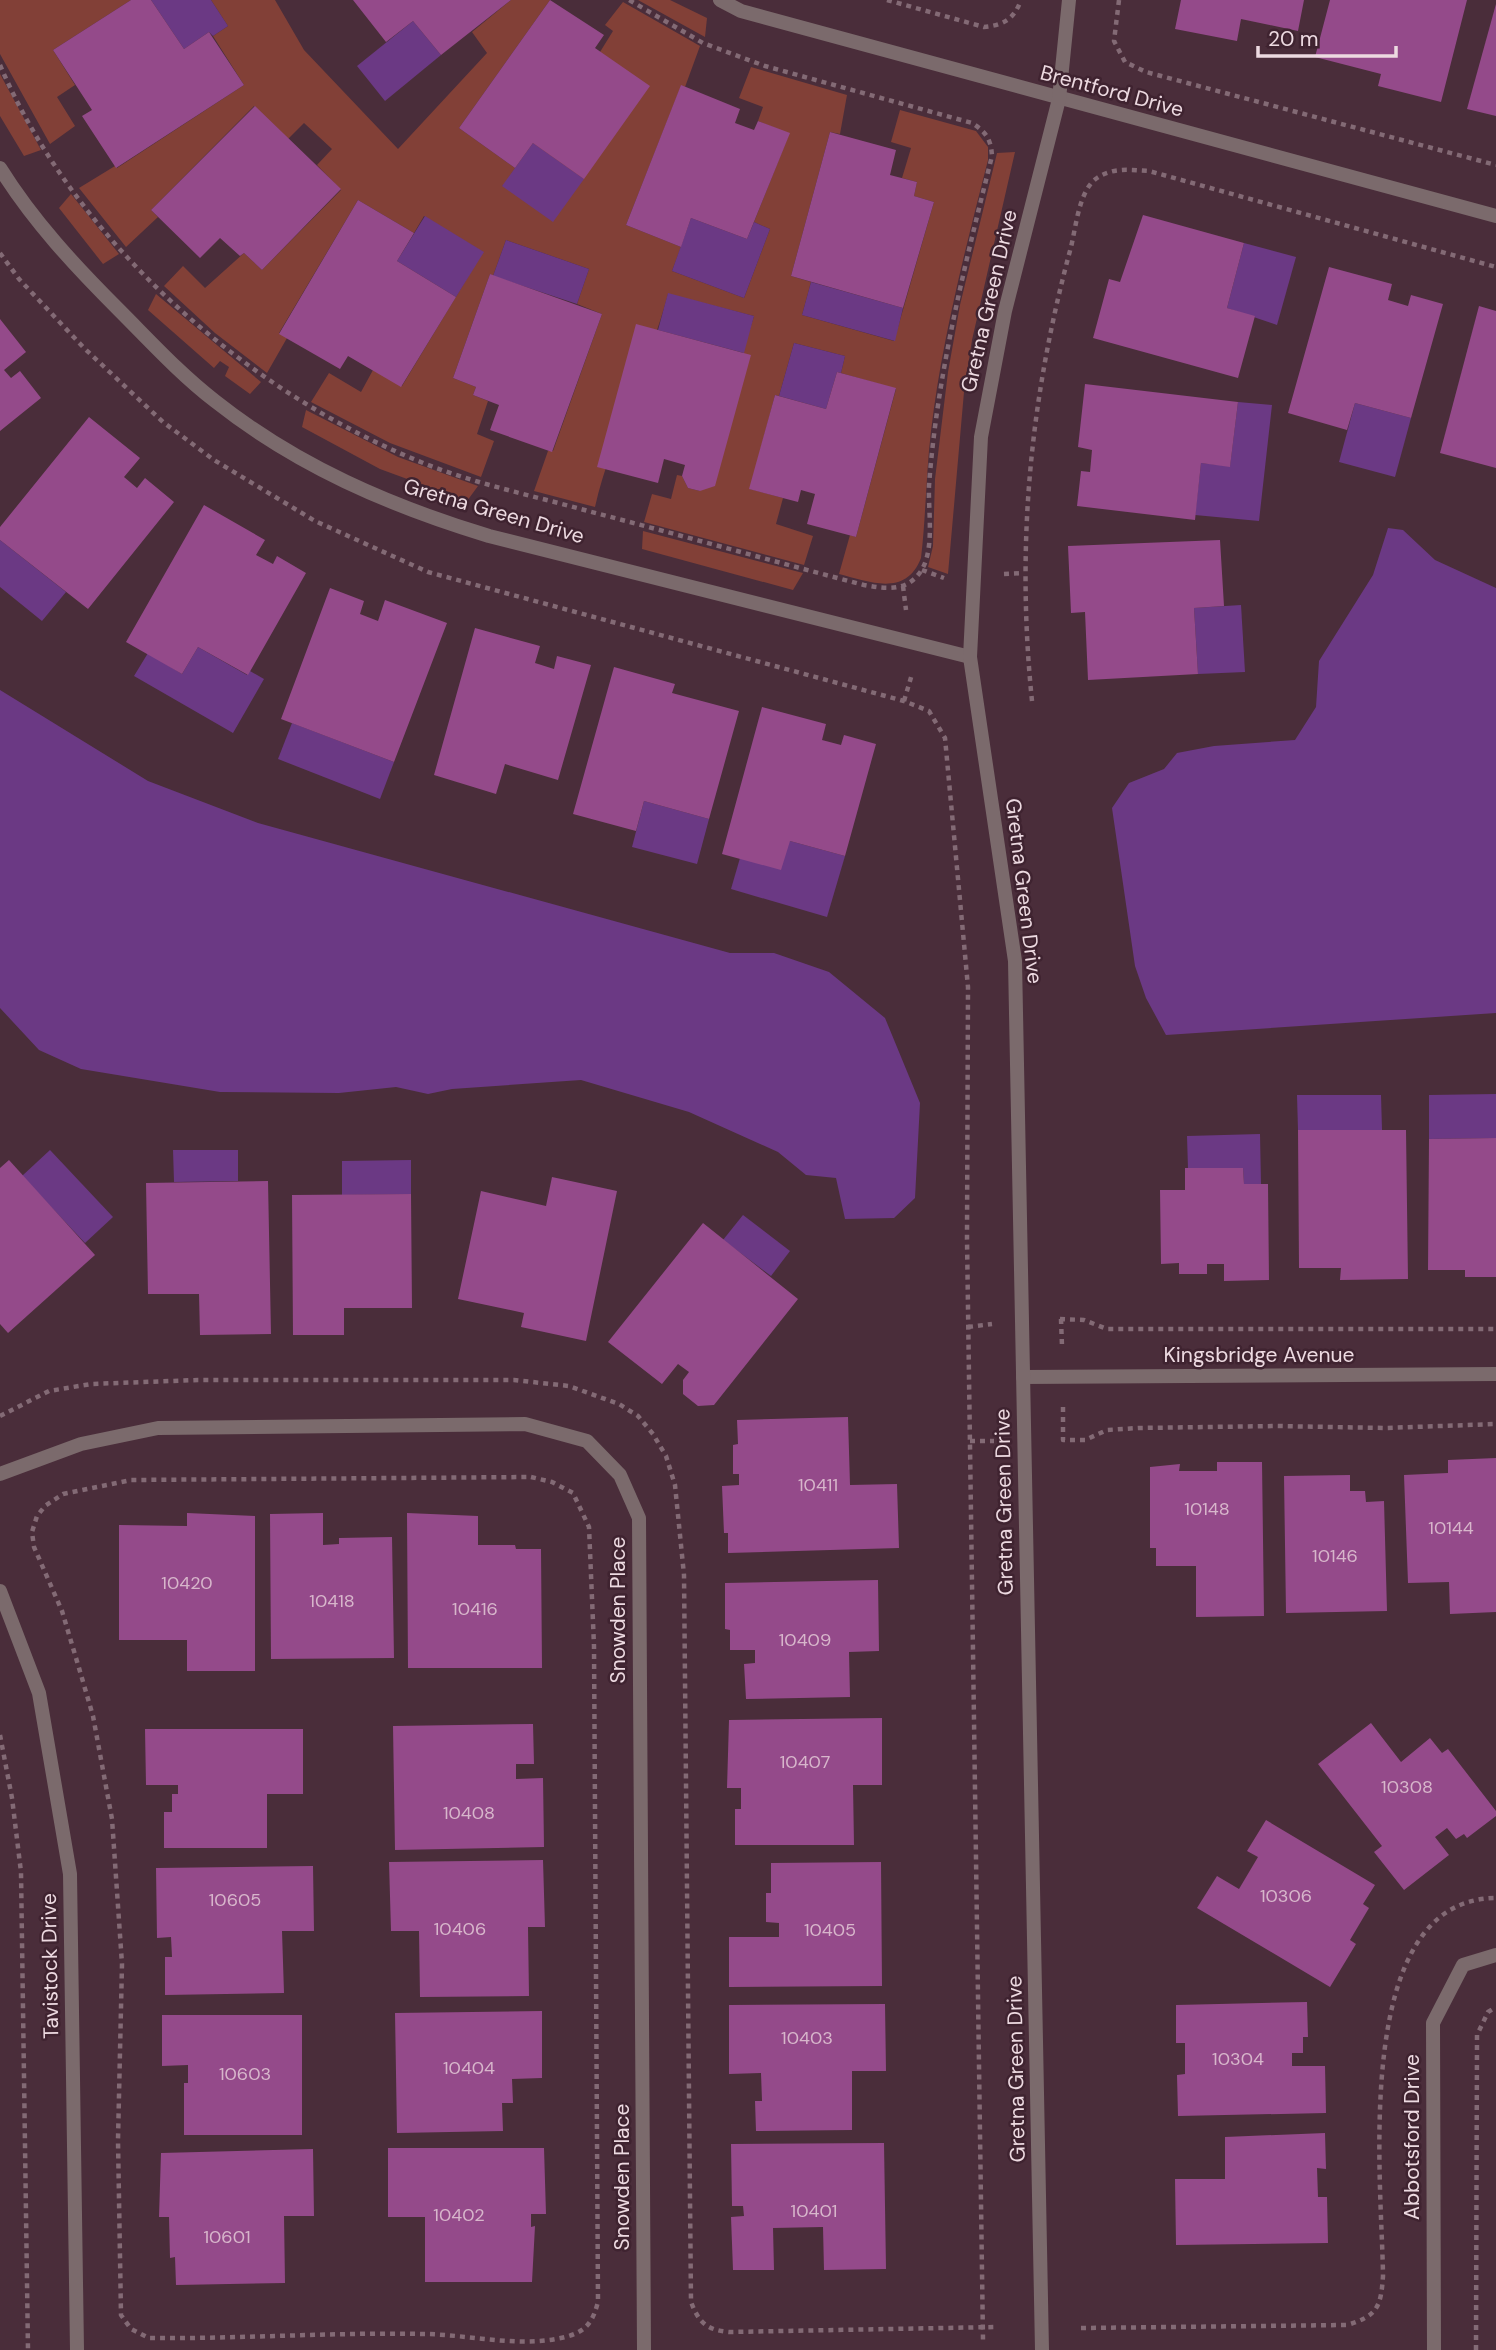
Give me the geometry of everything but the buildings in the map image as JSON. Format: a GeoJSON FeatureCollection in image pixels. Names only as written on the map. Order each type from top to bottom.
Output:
{"type":"FeatureCollection","features":[{"type":"Feature","properties":{"kind":"street","name":"Brentford Drive"},"geometry":{"type":"LineString","coordinates":[[720,0],[741,11],[1496,216]]}},
{"type":"Feature","properties":{"kind":"street","name":"Gretna Green Drive"},"geometry":{"type":"LineString","coordinates":[[1042,2350],[1015,961],[970,657],[981,437],[1005,311],[1059,99],[1069,0]]}},
{"type":"Feature","properties":{"kind":"street","name":"Gretna Green Drive"},"geometry":{"type":"LineString","coordinates":[[0,168],[59,249],[173,365],[215,401],[260,434],[340,481],[435,520],[489,536],[970,657]]}},
{"type":"Feature","properties":{"kind":"street","name":"Kingsbridge Avenue"},"geometry":{"type":"LineString","coordinates":[[1023,1377],[1496,1374]]}},
{"type":"Feature","properties":{"kind":"street","name":"Snowden Place"},"geometry":{"type":"LineString","coordinates":[[0,1474],[80,1444],[158,1428],[525,1424],[587,1441],[620,1475],[639,1518],[644,2350]]}},
{"type":"Feature","properties":{"kind":"street","name":"Tavistock Drive"},"geometry":{"type":"LineString","coordinates":[[0,1591],[39,1693],[69,1874],[77,2350]]}},
{"type":"Feature","properties":{"kind":"street","name":"Abbotsford Drive"},"geometry":{"type":"LineString","coordinates":[[1434,2350],[1433,2023],[1463,1965],[1496,1955]]}},
{"type":"Feature","properties":{"kind":"path"},"geometry":{"type":"LineString","coordinates":[[0,65],[57,170],[139,272],[210,337],[286,393],[416,461],[506,489],[864,585],[901,588],[914,580],[922,570],[927,552],[930,485],[941,384],[968,252],[992,156],[991,141],[984,130],[972,123],[765,66],[704,43],[629,0]]}},
{"type":"Feature","properties":{"kind":"path"},"geometry":{"type":"LineString","coordinates":[[887,0],[984,27],[998,26],[1012,19],[1021,0]]}},
{"type":"Feature","properties":{"kind":"path"},"geometry":{"type":"LineString","coordinates":[[1119,0],[1114,41],[1125,62],[1146,72],[1496,165]]}},
{"type":"Feature","properties":{"kind":"path"},"geometry":{"type":"LineString","coordinates":[[1032,701],[1025,628],[1024,537],[1035,411],[1057,298],[1083,200],[1095,179],[1119,169],[1149,172],[1496,267]]}},
{"type":"Feature","properties":{"kind":"path"},"geometry":{"type":"LineString","coordinates":[[0,253],[19,279],[67,330],[163,422],[214,460],[315,520],[428,572],[879,694],[929,711],[944,738],[968,987],[968,1327],[983,2340]]}},
{"type":"Feature","properties":{"kind":"path"},"geometry":{"type":"LineString","coordinates":[[968,1327],[1022,1321],[1084,1320],[1107,1329],[1496,1329]]}},
{"type":"Feature","properties":{"kind":"path"},"geometry":{"type":"LineString","coordinates":[[0,1416],[49,1391],[91,1384],[198,1380],[514,1380],[569,1387],[619,1404],[638,1416],[666,1456],[675,1485],[684,1575],[691,2302],[698,2319],[712,2330],[729,2332],[995,2327]]}},
{"type":"Feature","properties":{"kind":"path"},"geometry":{"type":"LineString","coordinates":[[1063,1440],[1085,1440],[1107,1430],[1138,1428],[1385,1428],[1496,1424]]}},
{"type":"Feature","properties":{"kind":"path"},"geometry":{"type":"LineString","coordinates":[[970,1441],[995,1441]]}},
{"type":"Feature","properties":{"kind":"path"},"geometry":{"type":"LineString","coordinates":[[531,1477],[552,1482],[573,1493],[589,1527],[594,1646],[598,2302],[593,2320],[583,2331],[548,2340],[478,2340],[426,2334],[149,2338],[131,2329],[121,2315],[118,2140],[122,1964],[113,1819],[93,1716],[62,1611],[34,1547],[32,1532],[37,1516],[45,1506],[63,1494],[131,1480],[531,1477]]}},
{"type":"Feature","properties":{"kind":"path"},"geometry":{"type":"LineString","coordinates":[[0,1735],[12,1798],[21,1884],[28,2350]]}},
{"type":"Feature","properties":{"kind":"path"},"geometry":{"type":"LineString","coordinates":[[1081,2328],[1347,2325],[1366,2320],[1381,2303],[1383,2276],[1381,2068],[1389,2009],[1412,1949],[1445,1910],[1496,1898]]}},
{"type":"Feature","properties":{"kind":"path"},"geometry":{"type":"LineString","coordinates":[[1476,2350],[1477,2035],[1488,2012],[1496,2007]]}},
{"type":"Feature","properties":{"kind":"shaded area"},"geometry":{"type":"Polygon","coordinates":[[[0,0],[131,0],[53,50],[75,85],[57,97],[75,126],[50,144],[0,54],[0,0]]]}},
{"type":"Feature","properties":{"kind":"shaded area"},"geometry":{"type":"Polygon","coordinates":[[[151,0],[211,0],[228,26],[213,36],[209,32],[184,49],[151,0]]]}},
{"type":"Feature","properties":{"kind":"shaded area"},"geometry":{"type":"Polygon","coordinates":[[[211,0],[275,0],[304,50],[398,149],[487,53],[472,32],[511,0],[550,0],[459,128],[515,168],[502,186],[600,52],[613,31],[605,25],[623,2],[700,46],[685,87],[681,86],[626,225],[681,247],[672,271],[744,298],[770,229],[754,222],[789,134],[758,121],[763,107],[739,98],[751,67],[847,95],[840,134],[830,132],[791,276],[811,282],[802,315],[894,341],[934,202],[914,196],[917,182],[902,178],[911,148],[891,142],[900,110],[976,131],[988,147],[988,160],[941,362],[929,447],[921,558],[914,570],[906,578],[886,584],[839,574],[850,535],[856,537],[896,389],[841,373],[845,356],[794,343],[779,396],[775,395],[750,489],[783,498],[776,524],[813,536],[804,565],[644,522],[652,494],[671,499],[677,475],[682,476],[688,488],[700,491],[754,316],[668,294],[611,453],[595,507],[534,491],[548,451],[553,451],[602,314],[577,304],[589,269],[506,240],[493,276],[490,274],[453,378],[476,387],[473,395],[488,401],[477,434],[494,441],[481,477],[390,443],[311,402],[329,373],[361,392],[373,370],[402,386],[483,252],[424,216],[414,233],[358,200],[279,333],[287,338],[267,373],[215,333],[164,286],[183,266],[205,288],[244,253],[262,270],[341,190],[317,165],[332,149],[304,123],[288,139],[254,106],[151,210],[158,217],[126,247],[79,188],[115,166],[117,168],[244,85],[213,36],[228,26],[211,0]]]}},
{"type":"Feature","properties":{"kind":"shaded area"},"geometry":{"type":"Polygon","coordinates":[[[638,0],[670,0],[707,18],[705,37],[638,0]]]}},
{"type":"Feature","properties":{"kind":"shaded area"},"geometry":{"type":"Polygon","coordinates":[[[413,21],[441,55],[385,101],[357,66],[413,21]]]}},
{"type":"Feature","properties":{"kind":"shaded area"},"geometry":{"type":"Polygon","coordinates":[[[0,74],[41,150],[24,156],[0,116],[0,74]]]}},
{"type":"Feature","properties":{"kind":"shaded area"},"geometry":{"type":"Polygon","coordinates":[[[533,143],[584,179],[553,222],[502,186],[533,143]]]}},
{"type":"Feature","properties":{"kind":"shaded area"},"geometry":{"type":"Polygon","coordinates":[[[1015,152],[972,340],[964,392],[948,574],[928,567],[933,546],[935,479],[948,372],[960,305],[997,153],[1015,152]]]}},
{"type":"Feature","properties":{"kind":"shaded area"},"geometry":{"type":"Polygon","coordinates":[[[71,194],[119,254],[103,264],[59,208],[71,194]]]}},
{"type":"Feature","properties":{"kind":"shaded area"},"geometry":{"type":"Polygon","coordinates":[[[425,216],[484,252],[456,297],[397,261],[425,216]]]}},
{"type":"Feature","properties":{"kind":"shaded area"},"geometry":{"type":"Polygon","coordinates":[[[691,218],[747,239],[754,222],[770,229],[744,298],[672,271],[691,218]]]}},
{"type":"Feature","properties":{"kind":"shaded area"},"geometry":{"type":"Polygon","coordinates":[[[506,240],[589,269],[577,304],[493,276],[506,240]]]}},
{"type":"Feature","properties":{"kind":"shaded area"},"geometry":{"type":"Polygon","coordinates":[[[1244,243],[1296,257],[1277,325],[1227,308],[1244,243]]]}},
{"type":"Feature","properties":{"kind":"shaded area"},"geometry":{"type":"Polygon","coordinates":[[[811,282],[903,308],[895,341],[802,315],[811,282]]]}},
{"type":"Feature","properties":{"kind":"shaded area"},"geometry":{"type":"Polygon","coordinates":[[[668,293],[754,316],[744,353],[658,330],[668,293]]]}},
{"type":"Feature","properties":{"kind":"shaded area"},"geometry":{"type":"Polygon","coordinates":[[[156,294],[261,382],[250,394],[225,376],[229,367],[220,361],[214,368],[148,310],[156,294]]]}},
{"type":"Feature","properties":{"kind":"shaded area"},"geometry":{"type":"Polygon","coordinates":[[[794,343],[845,356],[841,373],[837,372],[826,409],[779,396],[794,343]]]}},
{"type":"Feature","properties":{"kind":"shaded area"},"geometry":{"type":"Polygon","coordinates":[[[1238,402],[1272,405],[1259,521],[1195,515],[1201,463],[1230,466],[1238,402]]]}},
{"type":"Feature","properties":{"kind":"shaded area"},"geometry":{"type":"Polygon","coordinates":[[[1355,403],[1411,418],[1395,477],[1339,462],[1355,403]]]}},
{"type":"Feature","properties":{"kind":"shaded area"},"geometry":{"type":"Polygon","coordinates":[[[306,410],[398,457],[478,486],[467,501],[380,469],[302,427],[306,410]]]}},
{"type":"Feature","properties":{"kind":"shaded area"},"geometry":{"type":"Polygon","coordinates":[[[1388,528],[1403,530],[1435,560],[1496,588],[1496,1013],[1166,1035],[1146,998],[1135,966],[1112,808],[1129,783],[1164,769],[1177,753],[1214,746],[1295,740],[1316,707],[1319,661],[1373,575],[1388,528]]]}},
{"type":"Feature","properties":{"kind":"shaded area"},"geometry":{"type":"Polygon","coordinates":[[[643,531],[803,573],[793,590],[642,549],[643,531]]]}},
{"type":"Feature","properties":{"kind":"shaded area"},"geometry":{"type":"Polygon","coordinates":[[[0,540],[66,592],[42,621],[0,587],[0,540]]]}},
{"type":"Feature","properties":{"kind":"shaded area"},"geometry":{"type":"Polygon","coordinates":[[[1241,605],[1245,672],[1198,674],[1194,608],[1241,605]]]}},
{"type":"Feature","properties":{"kind":"shaded area"},"geometry":{"type":"Polygon","coordinates":[[[198,647],[247,675],[250,671],[264,679],[233,733],[134,676],[148,653],[182,674],[198,647]]]}},
{"type":"Feature","properties":{"kind":"shaded area"},"geometry":{"type":"Polygon","coordinates":[[[0,690],[148,781],[258,823],[730,953],[774,953],[829,972],[885,1018],[920,1103],[915,1198],[894,1218],[845,1219],[836,1178],[806,1175],[778,1152],[689,1112],[581,1080],[452,1089],[428,1094],[396,1087],[339,1093],[220,1092],[81,1069],[39,1050],[0,1008],[0,690]]]}},
{"type":"Feature","properties":{"kind":"shaded area"},"geometry":{"type":"Polygon","coordinates":[[[292,723],[394,762],[380,799],[278,759],[292,723]]]}},
{"type":"Feature","properties":{"kind":"shaded area"},"geometry":{"type":"Polygon","coordinates":[[[644,801],[709,819],[697,864],[632,847],[644,801]]]}},
{"type":"Feature","properties":{"kind":"shaded area"},"geometry":{"type":"Polygon","coordinates":[[[790,841],[845,856],[827,917],[731,889],[740,858],[790,841]]]}},
{"type":"Feature","properties":{"kind":"shaded area"},"geometry":{"type":"Polygon","coordinates":[[[1496,1094],[1496,1138],[1429,1139],[1429,1095],[1496,1094]]]}},
{"type":"Feature","properties":{"kind":"shaded area"},"geometry":{"type":"Polygon","coordinates":[[[1297,1095],[1381,1095],[1382,1130],[1298,1130],[1297,1095]]]}},
{"type":"Feature","properties":{"kind":"shaded area"},"geometry":{"type":"Polygon","coordinates":[[[1260,1134],[1261,1184],[1244,1184],[1243,1168],[1188,1169],[1187,1136],[1260,1134]]]}},
{"type":"Feature","properties":{"kind":"shaded area"},"geometry":{"type":"Polygon","coordinates":[[[50,1150],[113,1217],[85,1243],[22,1176],[50,1150]]]}},
{"type":"Feature","properties":{"kind":"shaded area"},"geometry":{"type":"Polygon","coordinates":[[[173,1150],[238,1150],[238,1181],[174,1182],[173,1150]]]}},
{"type":"Feature","properties":{"kind":"shaded area"},"geometry":{"type":"Polygon","coordinates":[[[411,1160],[411,1194],[342,1195],[342,1161],[411,1160]]]}},
{"type":"Feature","properties":{"kind":"shaded area"},"geometry":{"type":"Polygon","coordinates":[[[743,1215],[790,1251],[771,1276],[723,1240],[743,1215]]]}}]}
